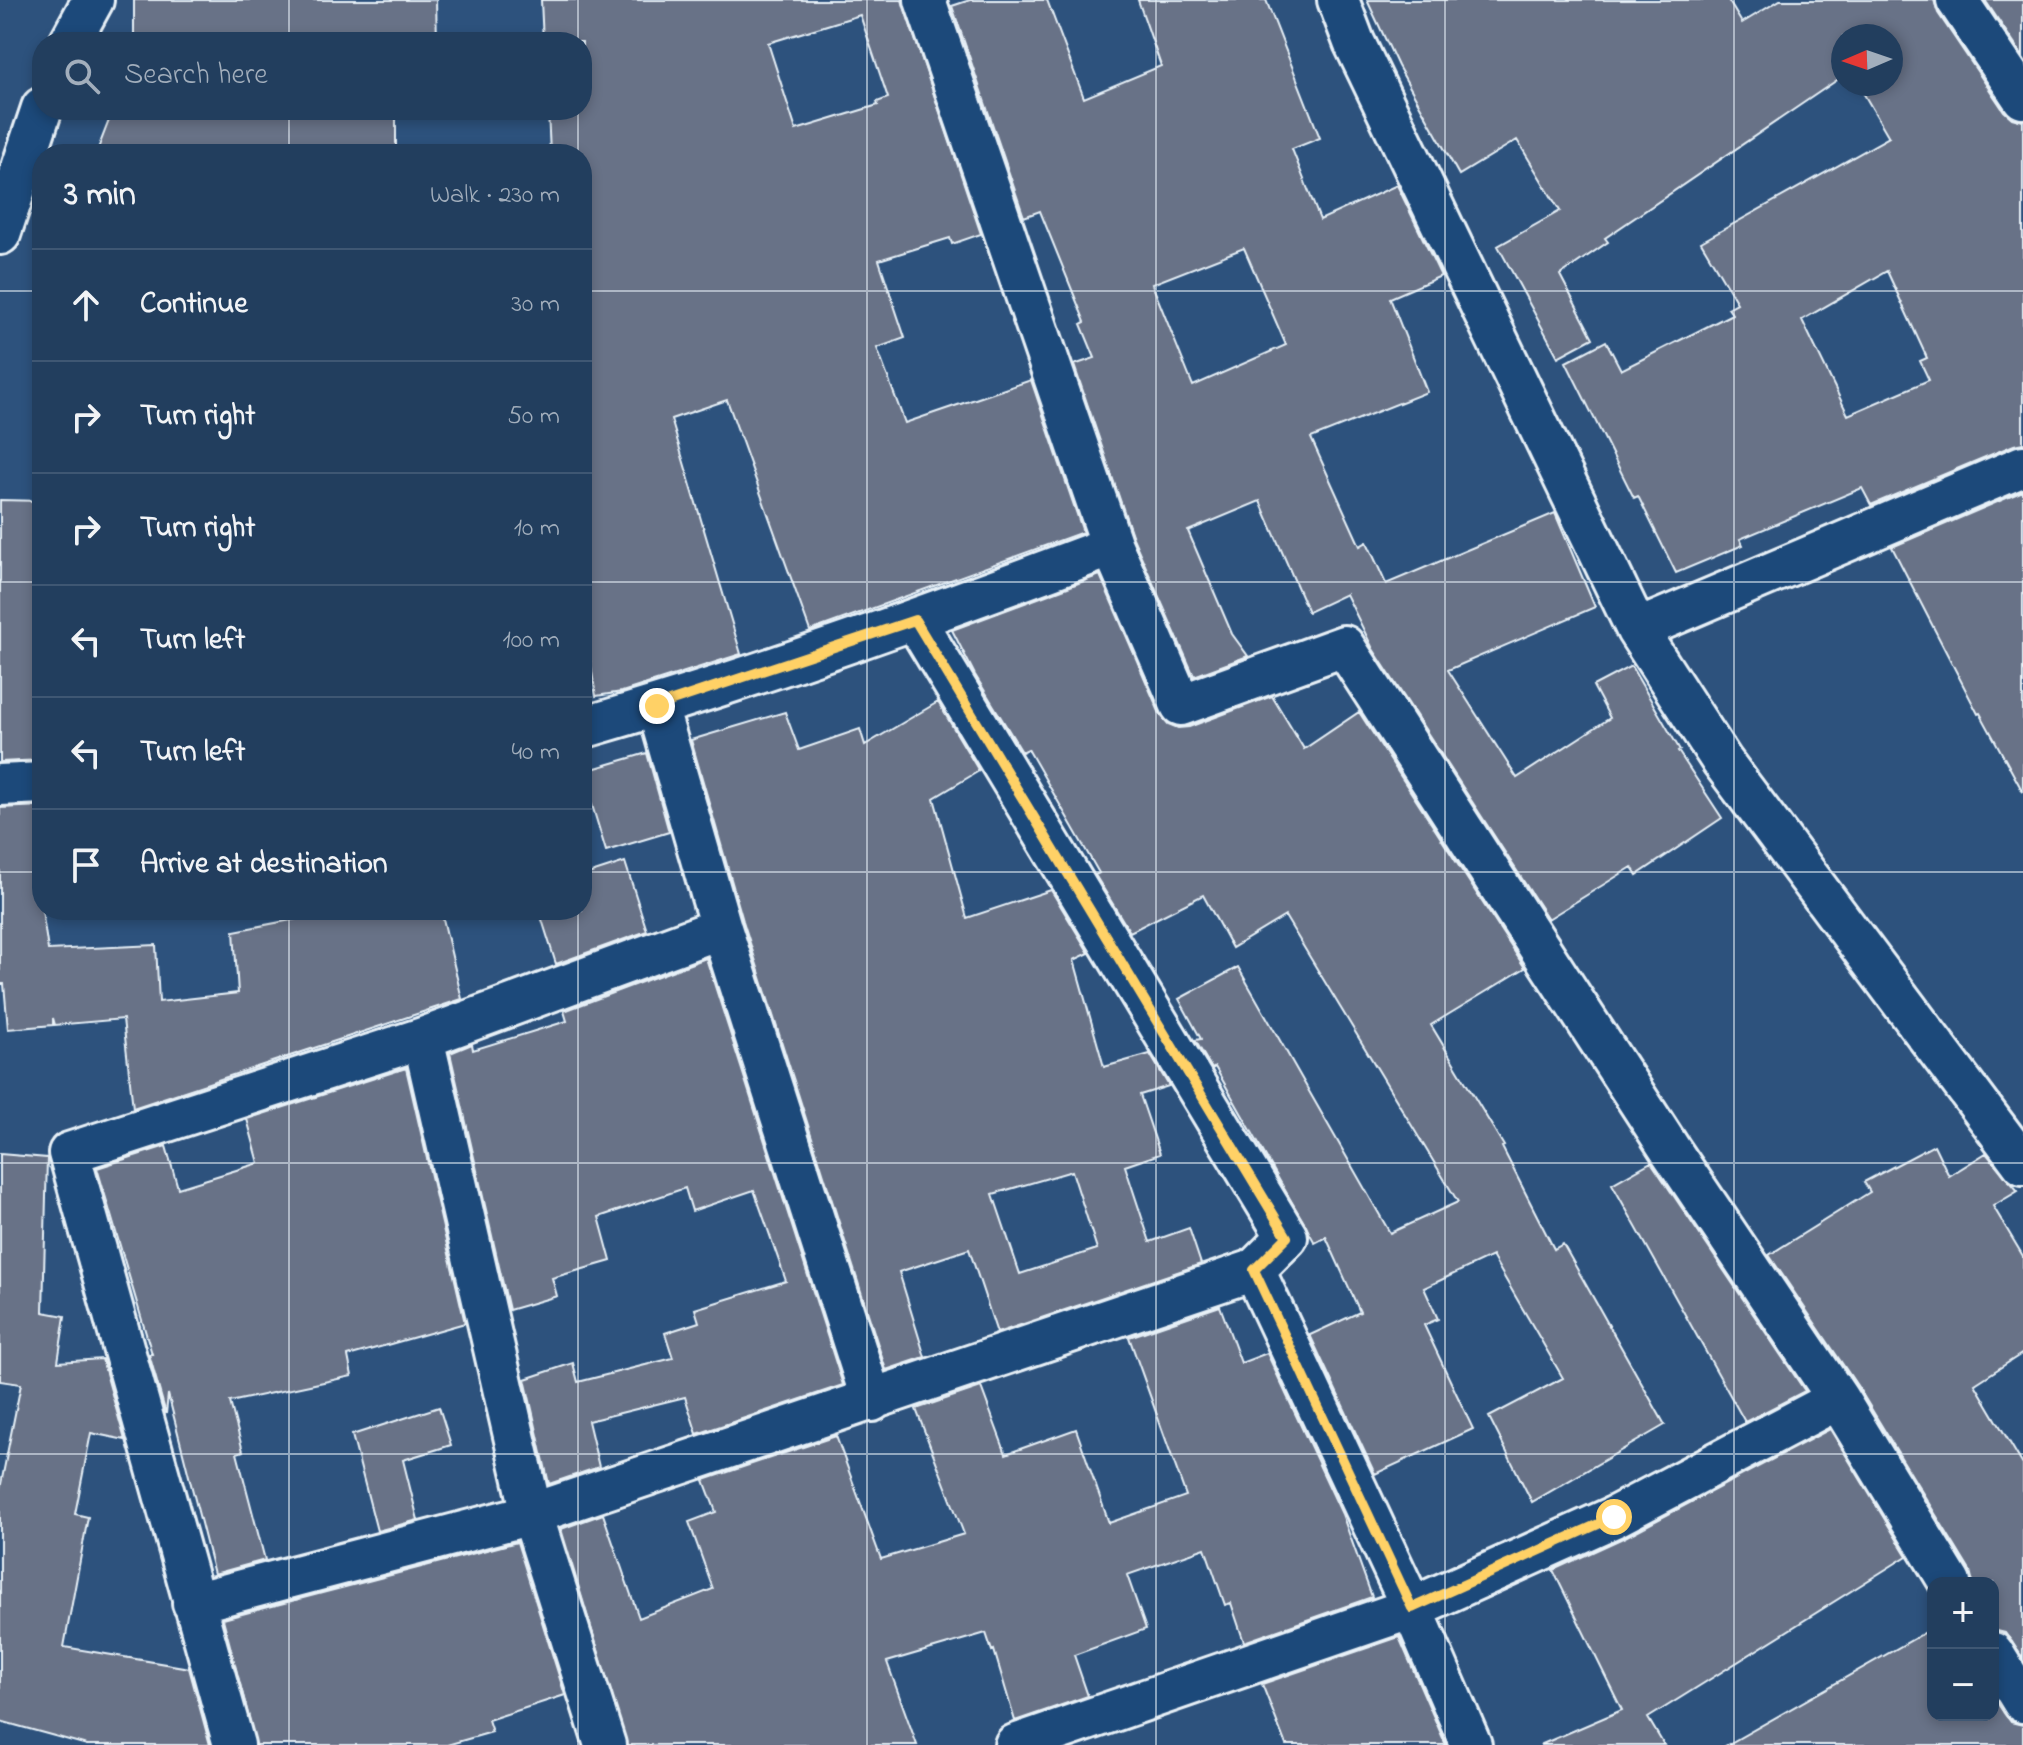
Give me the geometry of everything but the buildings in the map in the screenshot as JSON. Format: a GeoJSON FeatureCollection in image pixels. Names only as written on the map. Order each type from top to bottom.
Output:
{"type":"FeatureCollection","features":[{"type":"Feature","properties":{"kind":"street"},"geometry":{"type":"LineString","coordinates":[[75,32],[93,0]]}},
{"type":"Feature","properties":{"kind":"street"},"geometry":{"type":"LineString","coordinates":[[925,0],[1112,546],[1181,705],[1344,646],[1671,1151],[1838,1399],[1946,1577]]}},
{"type":"Feature","properties":{"kind":"street"},"geometry":{"type":"LineString","coordinates":[[1338,0],[1354,42],[1637,630],[1722,761],[2023,1164]]}},
{"type":"Feature","properties":{"kind":"street"},"geometry":{"type":"LineString","coordinates":[[1957,0],[2023,98]]}},
{"type":"Feature","properties":{"kind":"street"},"geometry":{"type":"LineString","coordinates":[[0,234],[38,120]]}},
{"type":"Feature","properties":{"kind":"street"},"geometry":{"type":"LineString","coordinates":[[1637,630],[2023,466]]}},
{"type":"Feature","properties":{"kind":"street"},"geometry":{"type":"LineString","coordinates":[[592,725],[915,620],[1112,546]]}},
{"type":"Feature","properties":{"kind":"street"},"geometry":{"type":"LineString","coordinates":[[193,1603],[532,1514],[872,1401],[1254,1270],[1287,1237],[915,620]]}},
{"type":"Feature","properties":{"kind":"street"},"geometry":{"type":"LineString","coordinates":[[657,706],[721,928],[872,1401]]}},
{"type":"Feature","properties":{"kind":"street"},"geometry":{"type":"LineString","coordinates":[[0,785],[32,783]]}},
{"type":"Feature","properties":{"kind":"street"},"geometry":{"type":"LineString","coordinates":[[234,1745],[69,1153],[423,1038],[721,928]]}},
{"type":"Feature","properties":{"kind":"street"},"geometry":{"type":"LineString","coordinates":[[423,1038],[532,1514],[605,1745]]}},
{"type":"Feature","properties":{"kind":"street"},"geometry":{"type":"LineString","coordinates":[[1254,1270],[1412,1608],[1471,1745]]}},
{"type":"Feature","properties":{"kind":"street"},"geometry":{"type":"LineString","coordinates":[[1015,1745],[1412,1608],[1614,1517],[1838,1399]]}},
{"type":"Feature","properties":{"kind":"street"},"geometry":{"type":"LineString","coordinates":[[1999,1663],[2023,1702]]}},
{"type":"Feature","properties":{"kind":"route"},"geometry":{"type":"LineString","coordinates":[[657,706],[915,620],[1287,1237],[1254,1270],[1412,1608],[1614,1517]]}}]}
